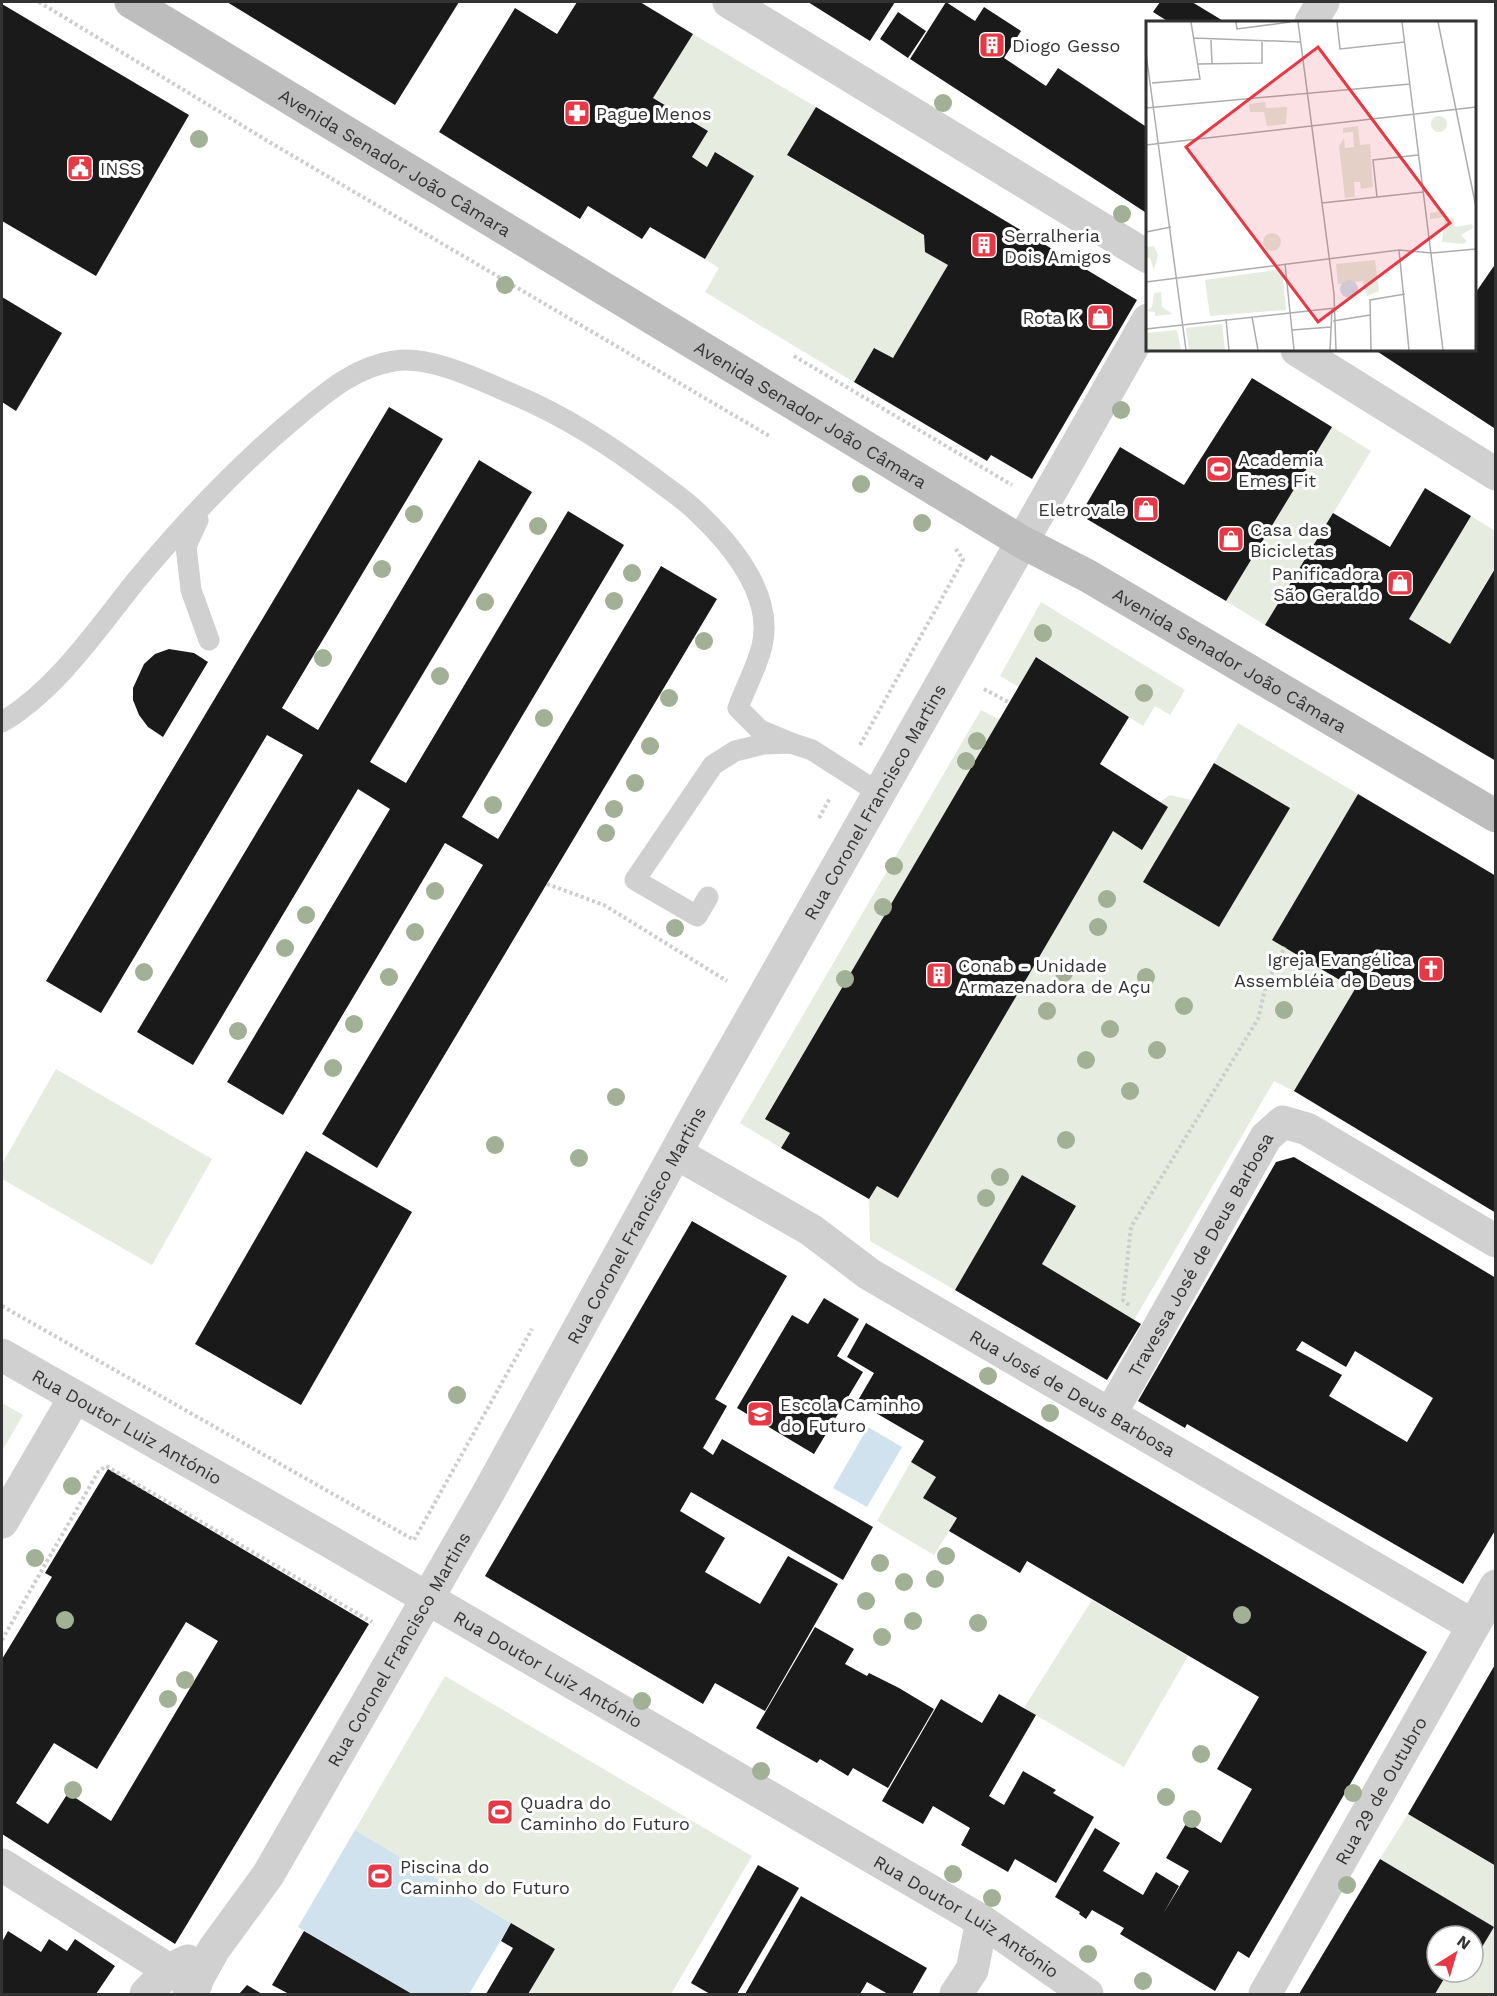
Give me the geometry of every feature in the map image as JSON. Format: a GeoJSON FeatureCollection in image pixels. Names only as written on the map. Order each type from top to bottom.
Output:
{"type":"FeatureCollection","features":[{"type":"Feature","properties":{"kind":"main road","name":"Avenida Senador João Câmara"},"geometry":{"type":"LineString","coordinates":[[131,2],[1022,542],[1088,576],[1496,816]]}},
{"type":"Feature","properties":{"kind":"street"},"geometry":{"type":"LineString","coordinates":[[729,2],[1146,256]]}},
{"type":"Feature","properties":{"kind":"street"},"geometry":{"type":"LineString","coordinates":[[1312,21],[1323,2]]}},
{"type":"Feature","properties":{"kind":"street","name":"Rua Coronel Francisco Martins"},"geometry":{"type":"LineString","coordinates":[[146,1995],[185,1983],[214,1949],[268,1875],[427,1598],[879,793],[1146,323]]}},
{"type":"Feature","properties":{"kind":"street"},"geometry":{"type":"LineString","coordinates":[[1299,351],[1496,474]]}},
{"type":"Feature","properties":{"kind":"street","name":"Travessa José de Deus Barbosa"},"geometry":{"type":"LineString","coordinates":[[1111,1413],[1266,1137],[1283,1122],[1307,1129],[1496,1241]]}},
{"type":"Feature","properties":{"kind":"street","name":"Rua José de Deus Barbosa"},"geometry":{"type":"LineString","coordinates":[[676,1153],[811,1230],[868,1274],[1473,1625]]}},
{"type":"Feature","properties":{"kind":"street","name":"Rua Doutor Luiz António"},"geometry":{"type":"LineString","coordinates":[[2,1355],[427,1598],[982,1921],[1087,1995]]}},
{"type":"Feature","properties":{"kind":"street"},"geometry":{"type":"LineString","coordinates":[[2,1522],[75,1397]]}},
{"type":"Feature","properties":{"kind":"street","name":"Rua 29 de Outubro"},"geometry":{"type":"LineString","coordinates":[[1264,1995],[1496,1586]]}},
{"type":"Feature","properties":{"kind":"street"},"geometry":{"type":"LineString","coordinates":[[2,1865],[185,1983]]}},
{"type":"Feature","properties":{"kind":"street"},"geometry":{"type":"LineString","coordinates":[[956,1995],[972,1970],[982,1921]]}},
{"type":"Feature","properties":{"kind":"lane"},"geometry":{"type":"LineString","coordinates":[[2,722],[42,690],[98,630],[135,583],[223,482],[323,394],[358,371],[396,360],[442,365],[535,403],[596,436],[693,507],[727,540],[756,592],[764,622],[762,646],[738,708],[760,729],[812,750],[879,793]]}},
{"type":"Feature","properties":{"kind":"lane"},"geometry":{"type":"LineString","coordinates":[[205,503],[186,546],[191,590],[209,640]]}},
{"type":"Feature","properties":{"kind":"lane"},"geometry":{"type":"LineString","coordinates":[[708,897],[697,916],[634,880],[713,765],[735,751],[764,744],[791,743]]}},
{"type":"Feature","properties":{"kind":"path"},"geometry":{"type":"LineString","coordinates":[[39,2],[271,143],[772,438]]}},
{"type":"Feature","properties":{"kind":"path"},"geometry":{"type":"LineString","coordinates":[[817,821],[961,564],[963,559],[946,540]]}},
{"type":"Feature","properties":{"kind":"path"},"geometry":{"type":"LineString","coordinates":[[984,689],[1010,703]]}},
{"type":"Feature","properties":{"kind":"path"},"geometry":{"type":"LineString","coordinates":[[547,884],[604,905],[727,981]]}},
{"type":"Feature","properties":{"kind":"path"},"geometry":{"type":"LineString","coordinates":[[1130,1307],[1123,1300],[1123,1291],[1131,1227],[1258,1019],[1266,984],[1285,947]]}},
{"type":"Feature","properties":{"kind":"path"},"geometry":{"type":"LineString","coordinates":[[721,991],[733,970]]}},
{"type":"Feature","properties":{"kind":"path"},"geometry":{"type":"LineString","coordinates":[[2,1306],[414,1540],[534,1325]]}},
{"type":"Feature","properties":{"kind":"path"},"geometry":{"type":"LineString","coordinates":[[2,1640],[98,1472],[106,1466],[371,1620],[371,1630]]}},
{"type":"Feature","properties":{"kind":"shaded area"},"geometry":{"type":"Polygon","coordinates":[[[693,34],[816,107],[787,156],[924,235],[925,252],[948,265],[893,358],[874,348],[854,382],[705,292],[719,268],[705,259],[754,176],[716,152],[707,167],[692,157],[708,131],[653,98],[693,34]]]}},
{"type":"Feature","properties":{"kind":"shaded area"},"geometry":{"type":"Polygon","coordinates":[[[1332,427],[1371,451],[1265,625],[1226,601],[1332,427]]]}},
{"type":"Feature","properties":{"kind":"shaded area"},"geometry":{"type":"Polygon","coordinates":[[[1471,516],[1495,531],[1495,567],[1450,644],[1409,619],[1471,516]]]}},
{"type":"Feature","properties":{"kind":"shaded area"},"geometry":{"type":"Polygon","coordinates":[[[1041,602],[1185,690],[1170,715],[1155,706],[1143,726],[1037,657],[1019,687],[1000,676],[1041,602]]]}},
{"type":"Feature","properties":{"kind":"shaded area"},"geometry":{"type":"Polygon","coordinates":[[[981,710],[1000,720],[765,1118],[790,1133],[781,1148],[740,1123],[981,710]]]}},
{"type":"Feature","properties":{"kind":"shaded area"},"geometry":{"type":"Polygon","coordinates":[[[1238,723],[1358,794],[1272,940],[1355,989],[1294,1091],[1274,1081],[1134,1320],[1042,1264],[1075,1206],[1023,1175],[955,1290],[870,1241],[869,1199],[877,1186],[898,1198],[1113,831],[1142,849],[1168,807],[1160,802],[1170,795],[1192,800],[1144,883],[1219,927],[1289,808],[1214,763],[1238,723]]]}},
{"type":"Feature","properties":{"kind":"shaded area"},"geometry":{"type":"Polygon","coordinates":[[[56,1069],[212,1159],[152,1265],[2,1179],[2,1164],[56,1069]]]}},
{"type":"Feature","properties":{"kind":"shaded area"},"geometry":{"type":"Polygon","coordinates":[[[2,1403],[23,1415],[2,1451],[2,1403]]]}},
{"type":"Feature","properties":{"kind":"shaded area"},"geometry":{"type":"Polygon","coordinates":[[[911,1462],[936,1477],[923,1498],[957,1518],[934,1555],[877,1521],[911,1462]]]}},
{"type":"Feature","properties":{"kind":"shaded area"},"geometry":{"type":"Polygon","coordinates":[[[1092,1600],[1188,1656],[1124,1767],[1024,1708],[1092,1600]]]}},
{"type":"Feature","properties":{"kind":"shaded area","name":"Quadra do Caminho do Futuro"},"geometry":{"type":"Polygon","coordinates":[[[445,1676],[752,1856],[671,1994],[528,1994],[555,1949],[355,1830],[445,1676]]]}},
{"type":"Feature","properties":{"kind":"shaded area"},"geometry":{"type":"Polygon","coordinates":[[[1408,1814],[1495,1866],[1495,1994],[1435,1994],[1441,1984],[1485,1984],[1485,1942],[1494,1927],[1380,1859],[1408,1814]]]}},
{"type":"Feature","properties":{"kind":"water"},"geometry":{"type":"Polygon","coordinates":[[[868,1427],[902,1447],[867,1507],[833,1488],[868,1427]]]}},
{"type":"Feature","properties":{"kind":"water","name":"Piscina do Caminho do Futuro"},"geometry":{"type":"Polygon","coordinates":[[[355,1830],[511,1923],[469,1994],[412,1994],[298,1927],[355,1830]]]}},
{"type":"Feature","properties":{"kind":"building"},"geometry":{"type":"Polygon","coordinates":[[[227,2],[459,2],[395,105],[227,2]]]}},
{"type":"Feature","properties":{"kind":"building"},"geometry":{"type":"Polygon","coordinates":[[[577,2],[640,2],[693,34],[653,98],[708,131],[692,157],[707,167],[715,152],[754,176],[705,259],[650,227],[642,239],[588,206],[580,219],[439,132],[515,8],[557,34],[577,2]]]}},
{"type":"Feature","properties":{"kind":"building"},"geometry":{"type":"Polygon","coordinates":[[[808,2],[895,2],[870,41],[808,2]]]}},
{"type":"Feature","properties":{"kind":"building"},"geometry":{"type":"Polygon","coordinates":[[[946,2],[975,21],[984,7],[1021,31],[1004,58],[1046,86],[1058,68],[1146,127],[1146,213],[910,59],[946,2]]]}},
{"type":"Feature","properties":{"kind":"building"},"geometry":{"type":"Polygon","coordinates":[[[1160,2],[1192,2],[1223,21],[1167,21],[1153,12],[1160,2]]]}},
{"type":"Feature","properties":{"kind":"building","name":"INSS"},"geometry":{"type":"Polygon","coordinates":[[[2,4],[189,115],[96,276],[2,221],[2,4]]]}},
{"type":"Feature","properties":{"kind":"building"},"geometry":{"type":"Polygon","coordinates":[[[898,12],[926,31],[908,58],[880,39],[898,12]]]}},
{"type":"Feature","properties":{"kind":"building"},"geometry":{"type":"Polygon","coordinates":[[[816,107],[1137,300],[1032,479],[991,455],[987,461],[854,382],[874,348],[893,358],[948,265],[925,252],[924,235],[787,155],[816,107]]]}},
{"type":"Feature","properties":{"kind":"building"},"geometry":{"type":"Polygon","coordinates":[[[1496,263],[1496,425],[1494,428],[1377,351],[1476,351],[1476,292],[1496,263]]]}},
{"type":"Feature","properties":{"kind":"building"},"geometry":{"type":"Polygon","coordinates":[[[2,297],[62,333],[16,411],[2,402],[2,297]]]}},
{"type":"Feature","properties":{"kind":"building"},"geometry":{"type":"Polygon","coordinates":[[[1252,378],[1332,427],[1226,601],[1080,515],[1120,447],[1184,485],[1252,378]]]}},
{"type":"Feature","properties":{"kind":"building"},"geometry":{"type":"Polygon","coordinates":[[[389,407],[443,439],[282,708],[318,730],[479,460],[532,492],[370,762],[406,783],[568,511],[624,545],[462,817],[498,839],[661,566],[717,599],[377,1168],[322,1134],[483,865],[445,843],[283,1115],[227,1082],[390,809],[358,789],[193,1065],[137,1032],[303,755],[267,735],[101,1013],[46,981],[389,407]]]}},
{"type":"Feature","properties":{"kind":"building"},"geometry":{"type":"Polygon","coordinates":[[[1425,488],[1471,516],[1409,619],[1450,644],[1496,567],[1496,761],[1265,625],[1333,513],[1390,547],[1425,488]]]}},
{"type":"Feature","properties":{"kind":"building"},"geometry":{"type":"Polygon","coordinates":[[[169,649],[194,653],[208,662],[163,737],[148,727],[139,715],[133,700],[133,688],[144,664],[155,654],[169,649]]]}},
{"type":"Feature","properties":{"kind":"building","name":"Conab - Unidade Armazenadora de Açu"},"geometry":{"type":"Polygon","coordinates":[[[1036,657],[1129,717],[1100,764],[1168,807],[1142,850],[1113,831],[898,1198],[877,1186],[869,1199],[781,1148],[790,1133],[765,1119],[1036,657]]]}},
{"type":"Feature","properties":{"kind":"building"},"geometry":{"type":"Polygon","coordinates":[[[1214,763],[1290,808],[1219,927],[1143,882],[1214,763]]]}},
{"type":"Feature","properties":{"kind":"building","name":"Igreja Evangélica Assembléia de Deus"},"geometry":{"type":"Polygon","coordinates":[[[1358,794],[1496,876],[1496,1213],[1294,1091],[1355,989],[1272,940],[1358,794]]]}},
{"type":"Feature","properties":{"kind":"building"},"geometry":{"type":"Polygon","coordinates":[[[306,1151],[412,1212],[301,1405],[195,1344],[306,1151]]]}},
{"type":"Feature","properties":{"kind":"building"},"geometry":{"type":"Polygon","coordinates":[[[1294,1157],[1496,1278],[1496,1529],[1463,1584],[1187,1424],[1185,1428],[1138,1401],[1276,1162],[1294,1157]],[[1302,1341],[1296,1350],[1342,1375],[1329,1396],[1407,1442],[1433,1398],[1355,1351],[1346,1367],[1302,1341]]]}},
{"type":"Feature","properties":{"kind":"building"},"geometry":{"type":"Polygon","coordinates":[[[1022,1175],[1076,1206],[1042,1264],[1141,1324],[1107,1380],[955,1290],[1022,1175]]]}},
{"type":"Feature","properties":{"kind":"building","name":"Escola Caminho do Futuro"},"geometry":{"type":"Polygon","coordinates":[[[692,1221],[787,1276],[715,1399],[727,1406],[703,1448],[713,1455],[722,1439],[873,1527],[843,1580],[691,1492],[680,1511],[725,1538],[705,1572],[760,1604],[788,1556],[838,1584],[765,1711],[715,1683],[703,1704],[485,1576],[692,1221]]]}},
{"type":"Feature","properties":{"kind":"building"},"geometry":{"type":"Polygon","coordinates":[[[824,1298],[859,1319],[837,1356],[863,1372],[814,1454],[737,1408],[792,1315],[808,1324],[824,1298]]]}},
{"type":"Feature","properties":{"kind":"building"},"geometry":{"type":"Polygon","coordinates":[[[866,1323],[1427,1652],[1249,1958],[1238,1951],[1215,1991],[1120,1934],[1124,1928],[1092,1910],[1086,1919],[1079,1914],[1080,1912],[1055,1897],[1095,1828],[1120,1843],[1103,1871],[1143,1895],[1156,1872],[1179,1886],[1163,1914],[1189,1871],[1166,1858],[1187,1822],[1221,1843],[1252,1789],[1217,1769],[1259,1697],[1027,1561],[1020,1573],[949,1531],[957,1518],[923,1498],[936,1477],[911,1462],[924,1441],[857,1402],[874,1373],[847,1357],[866,1323]]]}},
{"type":"Feature","properties":{"kind":"building"},"geometry":{"type":"Polygon","coordinates":[[[108,1469],[369,1624],[175,1944],[2,1834],[2,1659],[52,1577],[45,1573],[108,1469]],[[186,1622],[97,1769],[54,1743],[16,1803],[48,1824],[68,1793],[111,1821],[218,1641],[186,1622]]]}},
{"type":"Feature","properties":{"kind":"building"},"geometry":{"type":"Polygon","coordinates":[[[815,1627],[854,1649],[845,1664],[867,1676],[869,1673],[899,1688],[934,1709],[888,1788],[853,1768],[848,1776],[820,1759],[817,1763],[756,1728],[815,1627]]]}},
{"type":"Feature","properties":{"kind":"building"},"geometry":{"type":"Polygon","coordinates":[[[1496,1663],[1496,1866],[1408,1814],[1496,1663]]]}},
{"type":"Feature","properties":{"kind":"building"},"geometry":{"type":"Polygon","coordinates":[[[999,1694],[1036,1715],[989,1796],[1004,1805],[1023,1771],[1056,1790],[1053,1793],[1094,1817],[1056,1883],[1015,1859],[1008,1872],[961,1845],[970,1828],[933,1806],[923,1824],[882,1801],[941,1699],[982,1723],[999,1694]]]}},
{"type":"Feature","properties":{"kind":"building"},"geometry":{"type":"Polygon","coordinates":[[[1380,1859],[1494,1927],[1485,1942],[1485,1924],[1425,1924],[1425,1984],[1441,1984],[1435,1994],[1299,1994],[1380,1859]]]}},
{"type":"Feature","properties":{"kind":"building"},"geometry":{"type":"Polygon","coordinates":[[[758,1865],[799,1888],[737,1994],[710,1994],[691,1983],[758,1865]]]}},
{"type":"Feature","properties":{"kind":"building"},"geometry":{"type":"Polygon","coordinates":[[[801,1896],[927,1968],[912,1994],[888,1994],[867,1982],[860,1994],[745,1994],[801,1896]]]}},
{"type":"Feature","properties":{"kind":"building"},"geometry":{"type":"Polygon","coordinates":[[[511,1923],[555,1949],[528,1994],[486,1994],[513,1948],[501,1941],[511,1923]]]}},
{"type":"Feature","properties":{"kind":"building"},"geometry":{"type":"Polygon","coordinates":[[[8,1931],[41,1952],[49,1939],[67,1951],[75,1939],[115,1966],[96,1994],[2,1994],[2,1942],[8,1931]]]}},
{"type":"Feature","properties":{"kind":"building"},"geometry":{"type":"Polygon","coordinates":[[[304,1931],[412,1994],[289,1994],[272,1985],[304,1931]]]}},
{"type":"Feature","properties":{"kind":"building"},"geometry":{"type":"Polygon","coordinates":[[[247,1985],[262,1994],[239,1994],[247,1985]]]}},
{"type":"Feature","properties":{"kind":"place","name":"Diogo Gesso"},"geometry":{"type":"Point","coordinates":[992,45]}},
{"type":"Feature","properties":{"kind":"place","name":"Pague Menos"},"geometry":{"type":"Point","coordinates":[577,113]}},
{"type":"Feature","properties":{"kind":"place","name":"INSS"},"geometry":{"type":"Point","coordinates":[80,168]}},
{"type":"Feature","properties":{"kind":"place","name":"Serralheria Dois Amigos"},"geometry":{"type":"Point","coordinates":[984,245]}},
{"type":"Feature","properties":{"kind":"place","name":"Rota K"},"geometry":{"type":"Point","coordinates":[1100,317]}},
{"type":"Feature","properties":{"kind":"place","name":"Academia Emes Fit"},"geometry":{"type":"Point","coordinates":[1219,469]}},
{"type":"Feature","properties":{"kind":"place","name":"Eletrovale"},"geometry":{"type":"Point","coordinates":[1146,509]}},
{"type":"Feature","properties":{"kind":"place","name":"Casa das Bicicletas"},"geometry":{"type":"Point","coordinates":[1231,539]}},
{"type":"Feature","properties":{"kind":"place","name":"Panificadora São Geraldo"},"geometry":{"type":"Point","coordinates":[1400,583]}},
{"type":"Feature","properties":{"kind":"place","name":"Igreja Evangélica Assembléia de Deus"},"geometry":{"type":"Point","coordinates":[1431,969]}},
{"type":"Feature","properties":{"kind":"place","name":"Conab - Unidade Armazenadora de Açu"},"geometry":{"type":"Point","coordinates":[939,975]}},
{"type":"Feature","properties":{"kind":"place","name":"Escola Caminho do Futuro"},"geometry":{"type":"Point","coordinates":[760,1414]}},
{"type":"Feature","properties":{"kind":"place","name":"Quadra do Caminho do Futuro"},"geometry":{"type":"Point","coordinates":[500,1812]}},
{"type":"Feature","properties":{"kind":"place","name":"Piscina do Caminho do Futuro"},"geometry":{"type":"Point","coordinates":[380,1876]}}]}
